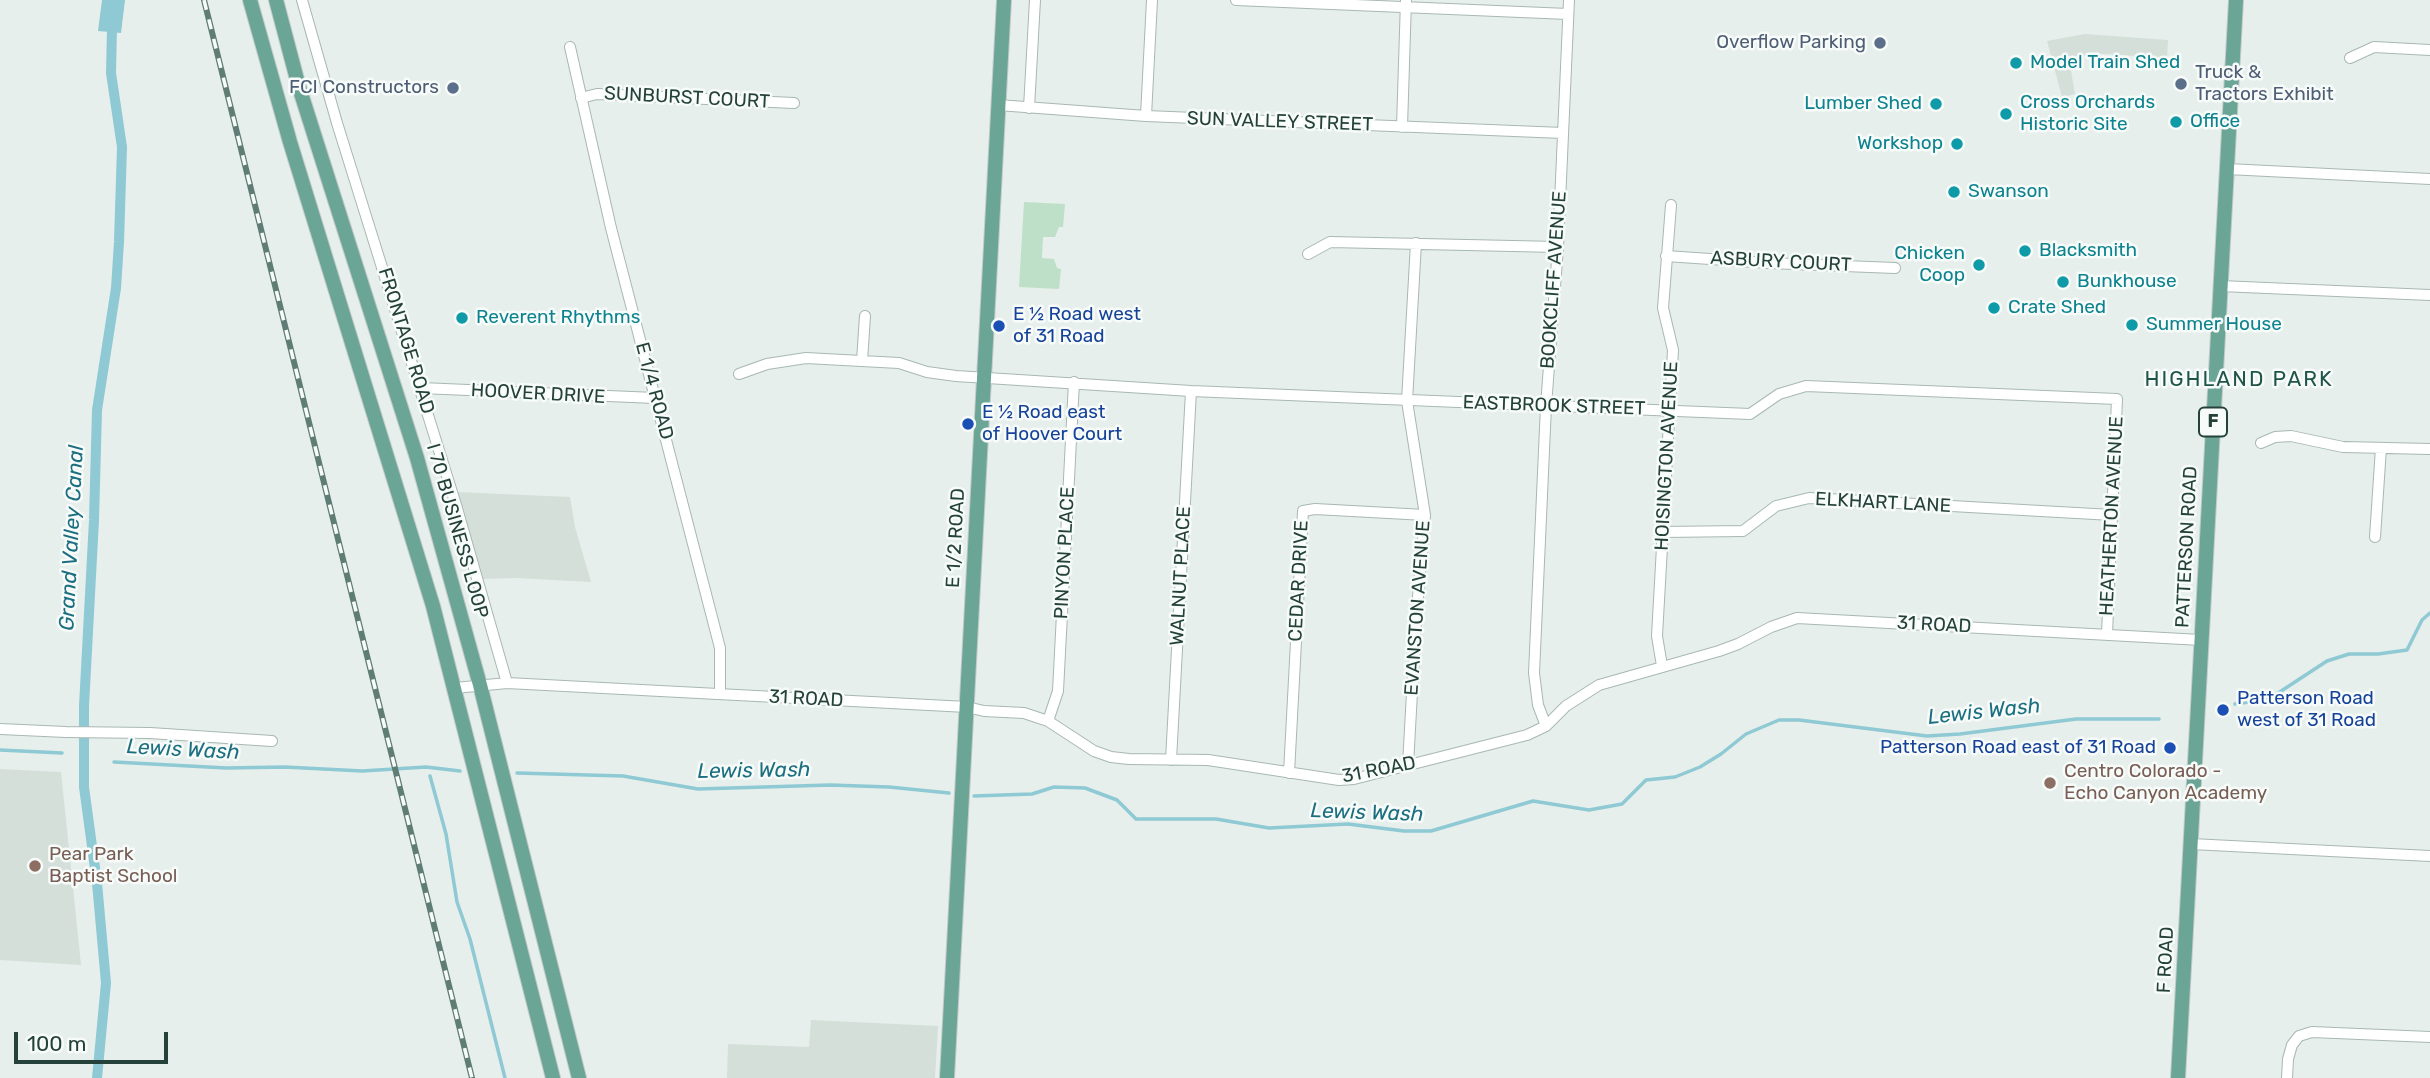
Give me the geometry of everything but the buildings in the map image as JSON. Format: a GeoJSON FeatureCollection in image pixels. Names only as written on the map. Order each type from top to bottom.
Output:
{"type":"FeatureCollection","features":[{"type":"Feature","properties":{"kind":"main road"},"geometry":{"type":"LineString","coordinates":[[250,0],[290,142],[433,606],[553,1078]]}},
{"type":"Feature","properties":{"kind":"main road","name":"I 70 BUSINESS LOOP"},"geometry":{"type":"LineString","coordinates":[[276,0],[299,87],[417,458],[480,685],[579,1078]]}},
{"type":"Feature","properties":{"kind":"main road","name":"E 1/2 ROAD"},"geometry":{"type":"LineString","coordinates":[[947,1078],[1004,0]]}},
{"type":"Feature","properties":{"kind":"main road","name":"PATTERSON ROAD"},"geometry":{"type":"LineString","coordinates":[[2191,844],[2236,0]]}},
{"type":"Feature","properties":{"kind":"main road","name":"F ROAD"},"geometry":{"type":"LineString","coordinates":[[2178,1078],[2191,844]]}},
{"type":"Feature","properties":{"kind":"street","name":"FRONTAGE ROAD"},"geometry":{"type":"LineString","coordinates":[[302,0],[337,123],[421,388],[507,683]]}},
{"type":"Feature","properties":{"kind":"street"},"geometry":{"type":"LineString","coordinates":[[1029,108],[1035,0]]}},
{"type":"Feature","properties":{"kind":"street"},"geometry":{"type":"LineString","coordinates":[[1146,116],[1152,0]]}},
{"type":"Feature","properties":{"kind":"street"},"geometry":{"type":"LineString","coordinates":[[1236,0],[1406,4],[1568,14]]}},
{"type":"Feature","properties":{"kind":"street","name":"BOOKCLIFF AVENUE"},"geometry":{"type":"LineString","coordinates":[[1546,726],[1538,705],[1534,673],[1569,0]]}},
{"type":"Feature","properties":{"kind":"street"},"geometry":{"type":"LineString","coordinates":[[1402,127],[1406,4]]}},
{"type":"Feature","properties":{"kind":"street","name":"E 1/4 ROAD"},"geometry":{"type":"LineString","coordinates":[[570,47],[611,228],[720,648],[720,694]]}},
{"type":"Feature","properties":{"kind":"street"},"geometry":{"type":"LineString","coordinates":[[2350,58],[2374,47],[2430,50]]}},
{"type":"Feature","properties":{"kind":"street","name":"SUNBURST COURT"},"geometry":{"type":"LineString","coordinates":[[581,98],[597,94],[794,103]]}},
{"type":"Feature","properties":{"kind":"street","name":"SUN VALLEY STREET"},"geometry":{"type":"LineString","coordinates":[[998,105],[1146,116],[1563,133]]}},
{"type":"Feature","properties":{"kind":"street"},"geometry":{"type":"LineString","coordinates":[[2227,169],[2430,179]]}},
{"type":"Feature","properties":{"kind":"street","name":"HOISINGTON AVENUE"},"geometry":{"type":"LineString","coordinates":[[1662,666],[1657,636],[1672,351],[1663,308],[1671,205]]}},
{"type":"Feature","properties":{"kind":"street"},"geometry":{"type":"LineString","coordinates":[[1308,254],[1329,242],[1558,247]]}},
{"type":"Feature","properties":{"kind":"street","name":"EVANSTON AVENUE"},"geometry":{"type":"LineString","coordinates":[[1408,765],[1425,515],[1407,401],[1416,243]]}},
{"type":"Feature","properties":{"kind":"street","name":"ASBURY COURT"},"geometry":{"type":"LineString","coordinates":[[1666,256],[1895,268]]}},
{"type":"Feature","properties":{"kind":"street"},"geometry":{"type":"LineString","coordinates":[[2220,285],[2430,295]]}},
{"type":"Feature","properties":{"kind":"street"},"geometry":{"type":"LineString","coordinates":[[862,361],[865,316]]}},
{"type":"Feature","properties":{"kind":"street","name":"EASTBROOK STREET"},"geometry":{"type":"LineString","coordinates":[[739,373],[806,358],[900,363],[927,372],[983,377],[1191,391],[1750,414],[1779,394],[1806,386],[2117,399]]}},
{"type":"Feature","properties":{"kind":"street","name":"PINYON PLACE"},"geometry":{"type":"LineString","coordinates":[[1048,721],[1058,691],[1074,382]]}},
{"type":"Feature","properties":{"kind":"street","name":"HOOVER DRIVE"},"geometry":{"type":"LineString","coordinates":[[421,388],[655,398]]}},
{"type":"Feature","properties":{"kind":"street","name":"WALNUT PLACE"},"geometry":{"type":"LineString","coordinates":[[1171,760],[1191,391]]}},
{"type":"Feature","properties":{"kind":"street","name":"HEATHERTON AVENUE"},"geometry":{"type":"LineString","coordinates":[[2106,634],[2117,399]]}},
{"type":"Feature","properties":{"kind":"street"},"geometry":{"type":"LineString","coordinates":[[2261,443],[2275,437],[2291,436],[2343,447],[2430,449]]}},
{"type":"Feature","properties":{"kind":"street"},"geometry":{"type":"LineString","coordinates":[[2375,537],[2381,448]]}},
{"type":"Feature","properties":{"kind":"street","name":"ELKHART LANE"},"geometry":{"type":"LineString","coordinates":[[1663,532],[1743,531],[1776,506],[1809,498],[2112,515]]}},
{"type":"Feature","properties":{"kind":"street","name":"CEDAR DRIVE"},"geometry":{"type":"LineString","coordinates":[[1289,773],[1303,511],[1315,509],[1425,515]]}},
{"type":"Feature","properties":{"kind":"street","name":"31 ROAD"},"geometry":{"type":"LineString","coordinates":[[455,688],[507,683],[967,707],[984,711],[1024,713],[1048,721],[1094,751],[1111,757],[1208,760],[1339,780],[1354,779],[1508,741],[1546,726],[1574,700],[1599,685],[1728,648],[1771,626],[1797,618],[2201,640]]}},
{"type":"Feature","properties":{"kind":"street"},"geometry":{"type":"LineString","coordinates":[[0,729],[150,733],[272,741]]}},
{"type":"Feature","properties":{"kind":"street"},"geometry":{"type":"LineString","coordinates":[[2191,844],[2430,856]]}},
{"type":"Feature","properties":{"kind":"street"},"geometry":{"type":"LineString","coordinates":[[2287,1078],[2292,1045],[2299,1036],[2312,1032],[2430,1037]]}},
{"type":"Feature","properties":{"kind":"shaded area"},"geometry":{"type":"Polygon","coordinates":[[[2085,34],[2168,40],[2167,58],[2088,53],[2070,65],[2075,94],[2062,97],[2047,41],[2085,34]]]}},
{"type":"Feature","properties":{"kind":"shaded area"},"geometry":{"type":"Polygon","coordinates":[[[457,492],[570,497],[575,527],[591,582],[482,579],[457,492]]]}},
{"type":"Feature","properties":{"kind":"shaded area","name":"Pear Park Baptist School"},"geometry":{"type":"Polygon","coordinates":[[[0,769],[61,772],[81,965],[0,960],[0,769]]]}},
{"type":"Feature","properties":{"kind":"shaded area"},"geometry":{"type":"Polygon","coordinates":[[[811,1020],[938,1026],[935,1078],[727,1078],[728,1044],[809,1047],[811,1020]]]}},
{"type":"Feature","properties":{"kind":"green space"},"geometry":{"type":"Polygon","coordinates":[[[1024,202],[1065,204],[1063,227],[1059,227],[1055,237],[1043,237],[1042,258],[1054,259],[1057,268],[1061,269],[1059,289],[1019,287],[1024,202]]]}},
{"type":"Feature","properties":{"kind":"water"},"geometry":{"type":"Polygon","coordinates":[[[102,0],[125,0],[121,33],[98,31],[102,0]]]}},
{"type":"Feature","properties":{"kind":"waterway","name":"Grand Valley Canal"},"geometry":{"type":"LineString","coordinates":[[97,1078],[106,983],[97,883],[84,787],[84,706],[97,410],[116,288],[119,242],[122,147],[111,73],[115,0]]}},
{"type":"Feature","properties":{"kind":"waterway","name":"Lewis Wash"},"geometry":{"type":"LineString","coordinates":[[2235,704],[2269,699],[2327,661],[2349,654],[2407,650],[2422,620],[2430,613]]}},
{"type":"Feature","properties":{"kind":"waterway","name":"Lewis Wash"},"geometry":{"type":"LineString","coordinates":[[974,796],[1032,794],[1054,787],[1085,788],[1117,800],[1136,819],[1216,819],[1269,828],[1348,824],[1404,831],[1431,831],[1533,801],[1589,810],[1622,804],[1646,780],[1675,777],[1700,767],[1746,734],[1779,720],[1799,720],[1927,736],[2076,719],[2159,719]]}},
{"type":"Feature","properties":{"kind":"waterway","name":"Lewis Wash"},"geometry":{"type":"LineString","coordinates":[[0,750],[62,753]]}},
{"type":"Feature","properties":{"kind":"waterway","name":"Lewis Wash"},"geometry":{"type":"LineString","coordinates":[[114,762],[362,771],[426,767],[460,771]]}},
{"type":"Feature","properties":{"kind":"waterway","name":"Lewis Wash"},"geometry":{"type":"LineString","coordinates":[[517,773],[623,776],[698,789],[830,785],[949,793]]}},
{"type":"Feature","properties":{"kind":"waterway"},"geometry":{"type":"LineString","coordinates":[[430,776],[446,834],[457,902],[470,939],[505,1078]]}},
{"type":"Feature","properties":{"kind":"railway"},"geometry":{"type":"LineString","coordinates":[[204,0],[472,1078]]}},
{"type":"Feature","properties":{"kind":"place","name":"Overflow Parking"},"geometry":{"type":"Point","coordinates":[1880,43]}},
{"type":"Feature","properties":{"kind":"place","name":"Model Train Shed"},"geometry":{"type":"Point","coordinates":[2016,63]}},
{"type":"Feature","properties":{"kind":"place","name":"Truck & Tractors Exhibit"},"geometry":{"type":"Point","coordinates":[2181,84]}},
{"type":"Feature","properties":{"kind":"place","name":"FCI Constructors"},"geometry":{"type":"Point","coordinates":[453,88]}},
{"type":"Feature","properties":{"kind":"place","name":"Lumber Shed"},"geometry":{"type":"Point","coordinates":[1936,104]}},
{"type":"Feature","properties":{"kind":"place","name":"Cross Orchards Historic Site"},"geometry":{"type":"Point","coordinates":[2006,114]}},
{"type":"Feature","properties":{"kind":"place","name":"Office"},"geometry":{"type":"Point","coordinates":[2176,122]}},
{"type":"Feature","properties":{"kind":"place","name":"Workshop"},"geometry":{"type":"Point","coordinates":[1957,144]}},
{"type":"Feature","properties":{"kind":"place","name":"Swanson"},"geometry":{"type":"Point","coordinates":[1954,192]}},
{"type":"Feature","properties":{"kind":"place","name":"Blacksmith"},"geometry":{"type":"Point","coordinates":[2025,251]}},
{"type":"Feature","properties":{"kind":"place","name":"Chicken Coop"},"geometry":{"type":"Point","coordinates":[1979,265]}},
{"type":"Feature","properties":{"kind":"place","name":"Bunkhouse"},"geometry":{"type":"Point","coordinates":[2063,282]}},
{"type":"Feature","properties":{"kind":"place","name":"Crate Shed"},"geometry":{"type":"Point","coordinates":[1994,308]}},
{"type":"Feature","properties":{"kind":"place","name":"Reverent Rhythms"},"geometry":{"type":"Point","coordinates":[462,318]}},
{"type":"Feature","properties":{"kind":"place","name":"Summer House"},"geometry":{"type":"Point","coordinates":[2132,325]}},
{"type":"Feature","properties":{"kind":"place","name":"E ½ Road west of 31 Road"},"geometry":{"type":"Point","coordinates":[999,326]}},
{"type":"Feature","properties":{"kind":"place","name":"E ½ Road east of Hoover Court"},"geometry":{"type":"Point","coordinates":[968,424]}},
{"type":"Feature","properties":{"kind":"place","name":"Patterson Road west of 31 Road"},"geometry":{"type":"Point","coordinates":[2223,710]}},
{"type":"Feature","properties":{"kind":"place","name":"Patterson Road east of 31 Road"},"geometry":{"type":"Point","coordinates":[2170,748]}},
{"type":"Feature","properties":{"kind":"place","name":"Centro Colorado - Echo Canyon Academy"},"geometry":{"type":"Point","coordinates":[2050,783]}},
{"type":"Feature","properties":{"kind":"place","name":"Pear Park Baptist School"},"geometry":{"type":"Point","coordinates":[35,866]}},
{"type":"Feature","properties":{"kind":"district","name":"HIGHLAND PARK"},"geometry":{"type":"Point","coordinates":[2239,380]}}]}
